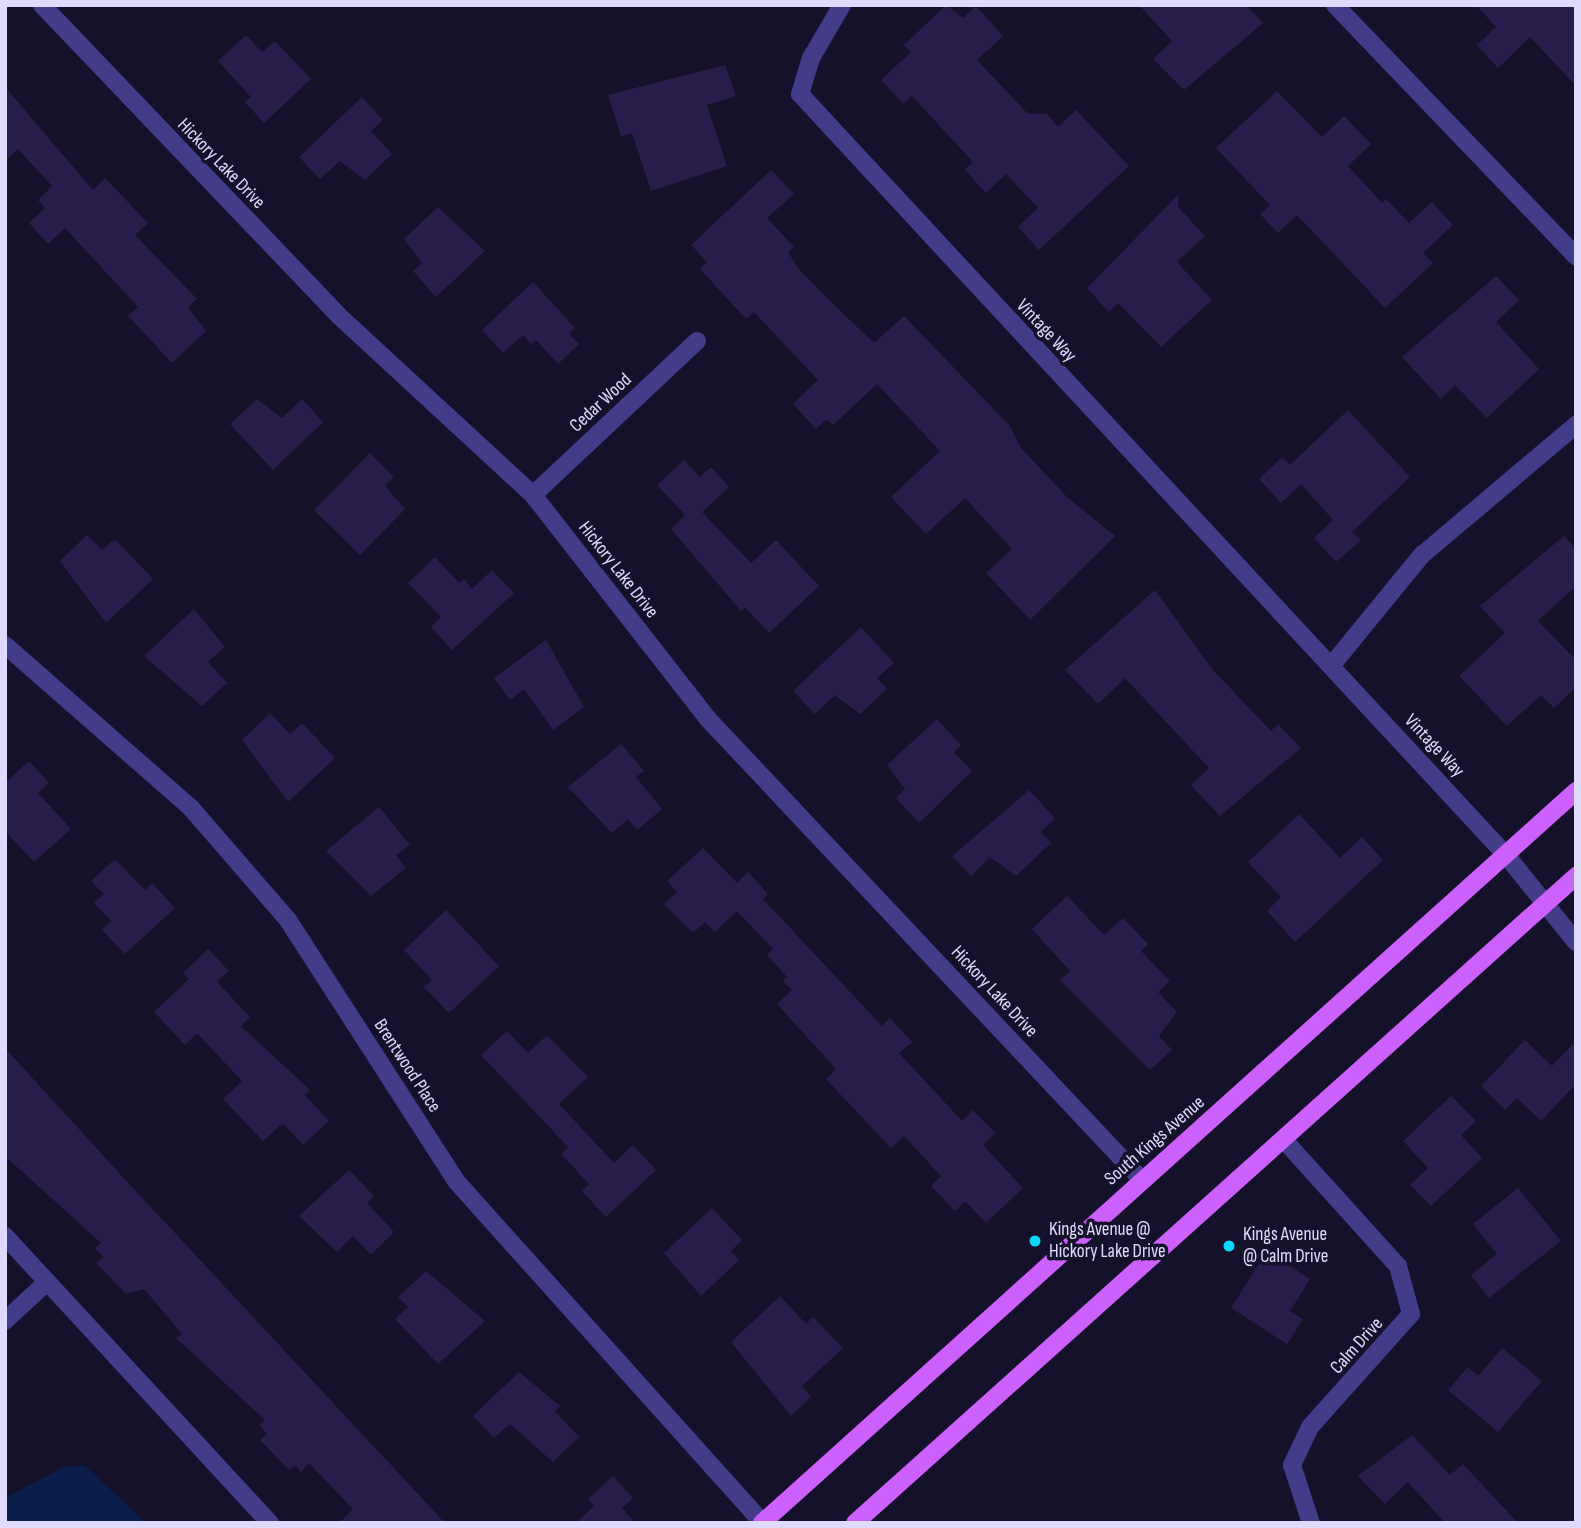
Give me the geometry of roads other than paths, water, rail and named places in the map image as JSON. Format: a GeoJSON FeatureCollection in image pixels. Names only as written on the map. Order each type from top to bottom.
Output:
{"type":"FeatureCollection","features":[{"type":"Feature","properties":{"kind":"main road","name":"South Kings Avenue"},"geometry":{"type":"LineString","coordinates":[[762,1523],[1576,791]]}},
{"type":"Feature","properties":{"kind":"main road"},"geometry":{"type":"LineString","coordinates":[[855,1523],[1576,876]]}},
{"type":"Feature","properties":{"kind":"street","name":"Hickory Lake Drive"},"geometry":{"type":"LineString","coordinates":[[42,5],[338,315],[533,495],[708,719],[1142,1180]]}},
{"type":"Feature","properties":{"kind":"street","name":"Vintage Way"},"geometry":{"type":"LineString","coordinates":[[842,5],[811,58],[800,94],[1506,855],[1543,907],[1576,942]]}},
{"type":"Feature","properties":{"kind":"street"},"geometry":{"type":"LineString","coordinates":[[1335,5],[1576,256]]}},
{"type":"Feature","properties":{"kind":"street","name":"Cedar Wood"},"geometry":{"type":"LineString","coordinates":[[533,495],[697,341]]}},
{"type":"Feature","properties":{"kind":"street"},"geometry":{"type":"LineString","coordinates":[[1331,666],[1422,555],[1576,425]]}},
{"type":"Feature","properties":{"kind":"street","name":"Brentwood Place"},"geometry":{"type":"LineString","coordinates":[[5,645],[191,808],[288,919],[456,1181],[762,1523]]}},
{"type":"Feature","properties":{"kind":"street","name":"Calm Drive"},"geometry":{"type":"LineString","coordinates":[[1284,1140],[1398,1266],[1411,1314],[1310,1427],[1292,1465],[1311,1523]]}},
{"type":"Feature","properties":{"kind":"street"},"geometry":{"type":"LineString","coordinates":[[5,1236],[270,1523]]}},
{"type":"Feature","properties":{"kind":"street"},"geometry":{"type":"LineString","coordinates":[[5,1321],[47,1282]]}},
{"type":"Feature","properties":{"kind":"water"},"geometry":{"type":"Polygon","coordinates":[[[84,1465],[146,1523],[5,1523],[5,1498],[64,1467],[84,1465]]]}},
{"type":"Feature","properties":{"kind":"place","name":"Kings Avenue @ Hickory Lake Drive"},"geometry":{"type":"Point","coordinates":[1035,1241]}},
{"type":"Feature","properties":{"kind":"place","name":"Kings Avenue @ Calm Drive"},"geometry":{"type":"Point","coordinates":[1229,1246]}}]}
